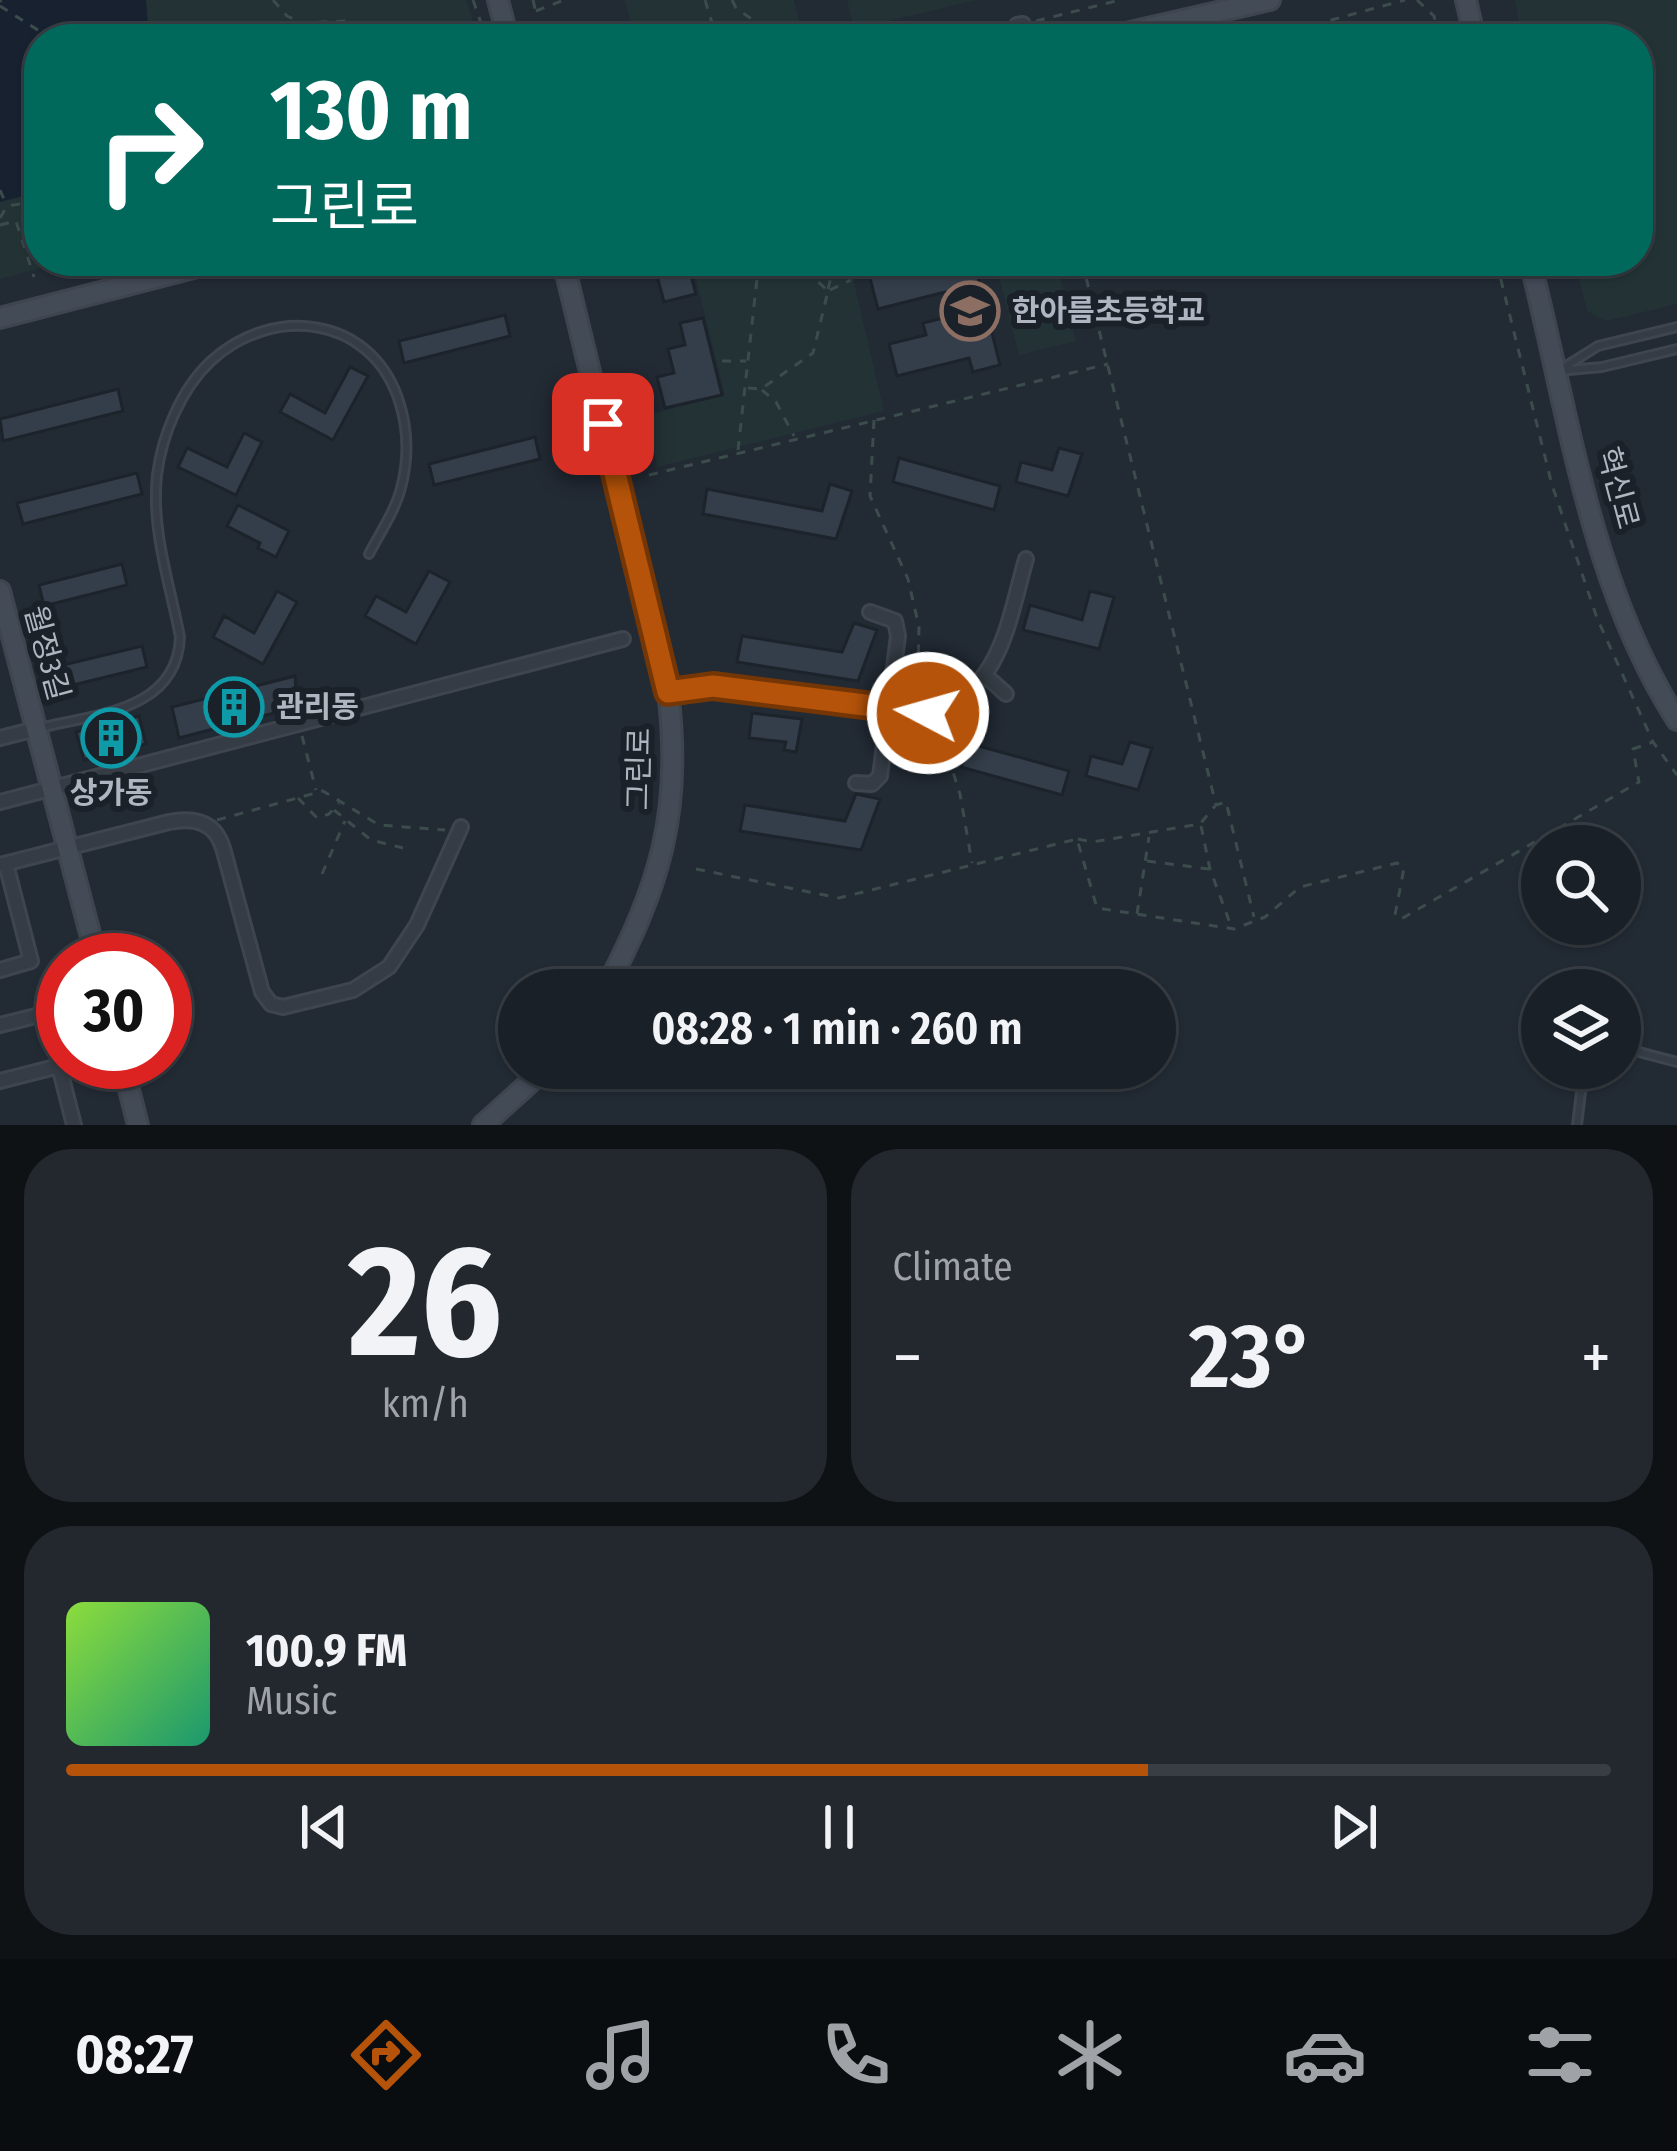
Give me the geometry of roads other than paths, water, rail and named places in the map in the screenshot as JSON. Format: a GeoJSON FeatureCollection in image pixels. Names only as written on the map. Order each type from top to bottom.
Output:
{"type":"FeatureCollection","features":[{"type":"Feature","properties":{"kind":"street"},"geometry":{"type":"LineString","coordinates":[[1165,24],[1270,0]]}},
{"type":"Feature","properties":{"kind":"street"},"geometry":{"type":"LineString","coordinates":[[0,318],[162,276]]}},
{"type":"Feature","properties":{"kind":"street","name":"그린로"},"geometry":{"type":"LineString","coordinates":[[567,276],[668,692],[674,768],[668,827],[647,901],[614,969]]}},
{"type":"Feature","properties":{"kind":"street","name":"혁신로"},"geometry":{"type":"LineString","coordinates":[[1534,276],[1590,508],[1625,622],[1677,719]]}},
{"type":"Feature","properties":{"kind":"street"},"geometry":{"type":"LineString","coordinates":[[668,692],[713,686],[936,711],[964,698],[997,660],[1026,559]]}},
{"type":"Feature","properties":{"kind":"street","name":"월정3길"},"geometry":{"type":"LineString","coordinates":[[0,591],[90,933]]}},
{"type":"Feature","properties":{"kind":"street"},"geometry":{"type":"LineString","coordinates":[[856,783],[872,784],[880,776],[898,636],[895,621],[870,612]]}},
{"type":"Feature","properties":{"kind":"street"},"geometry":{"type":"LineString","coordinates":[[0,802],[623,639]]}},
{"type":"Feature","properties":{"kind":"street"},"geometry":{"type":"LineString","coordinates":[[986,676],[1006,694]]}},
{"type":"Feature","properties":{"kind":"street","name":"월정3길"},"geometry":{"type":"LineString","coordinates":[[0,738],[36,729]]}},
{"type":"Feature","properties":{"kind":"street"},"geometry":{"type":"LineString","coordinates":[[0,970],[31,962],[3,864],[179,820],[206,824],[216,831],[262,992],[277,1007],[352,990],[388,967],[417,925],[460,830]]}},
{"type":"Feature","properties":{"kind":"street"},"geometry":{"type":"LineString","coordinates":[[0,1025],[36,1016]]}},
{"type":"Feature","properties":{"kind":"street"},"geometry":{"type":"LineString","coordinates":[[0,1081],[59,1066],[74,1125]]}},
{"type":"Feature","properties":{"kind":"street"},"geometry":{"type":"LineString","coordinates":[[129,1089],[138,1125]]}},
{"type":"Feature","properties":{"kind":"street"},"geometry":{"type":"LineString","coordinates":[[483,1125],[523,1089]]}},
{"type":"Feature","properties":{"kind":"lane"},"geometry":{"type":"LineString","coordinates":[[36,729],[137,703],[170,679],[180,637],[158,534],[157,477],[164,440],[183,398],[208,363],[251,336],[301,326],[329,328],[360,344],[389,376],[404,424],[406,460],[399,495],[369,554]]}},
{"type":"Feature","properties":{"kind":"lane"},"geometry":{"type":"LineString","coordinates":[[1558,370],[1598,346],[1677,327]]}},
{"type":"Feature","properties":{"kind":"lane"},"geometry":{"type":"LineString","coordinates":[[1558,370],[1602,367],[1677,349]]}},
{"type":"Feature","properties":{"kind":"lane"},"geometry":{"type":"LineString","coordinates":[[1641,1053],[1677,1062]]}},
{"type":"Feature","properties":{"kind":"lane"},"geometry":{"type":"LineString","coordinates":[[1577,1125],[1581,1089]]}},
{"type":"Feature","properties":{"kind":"water"},"geometry":{"type":"Polygon","coordinates":[[[0,0],[146,0],[148,24],[24,24],[24,196],[0,202],[0,0]]]}},
{"type":"Feature","properties":{"kind":"place","name":"한아름초등학교"},"geometry":{"type":"Point","coordinates":[970,311]}},
{"type":"Feature","properties":{"kind":"place","name":"관리동"},"geometry":{"type":"Point","coordinates":[234,707]}},
{"type":"Feature","properties":{"kind":"place","name":"상가동"},"geometry":{"type":"Point","coordinates":[111,738]}}]}
